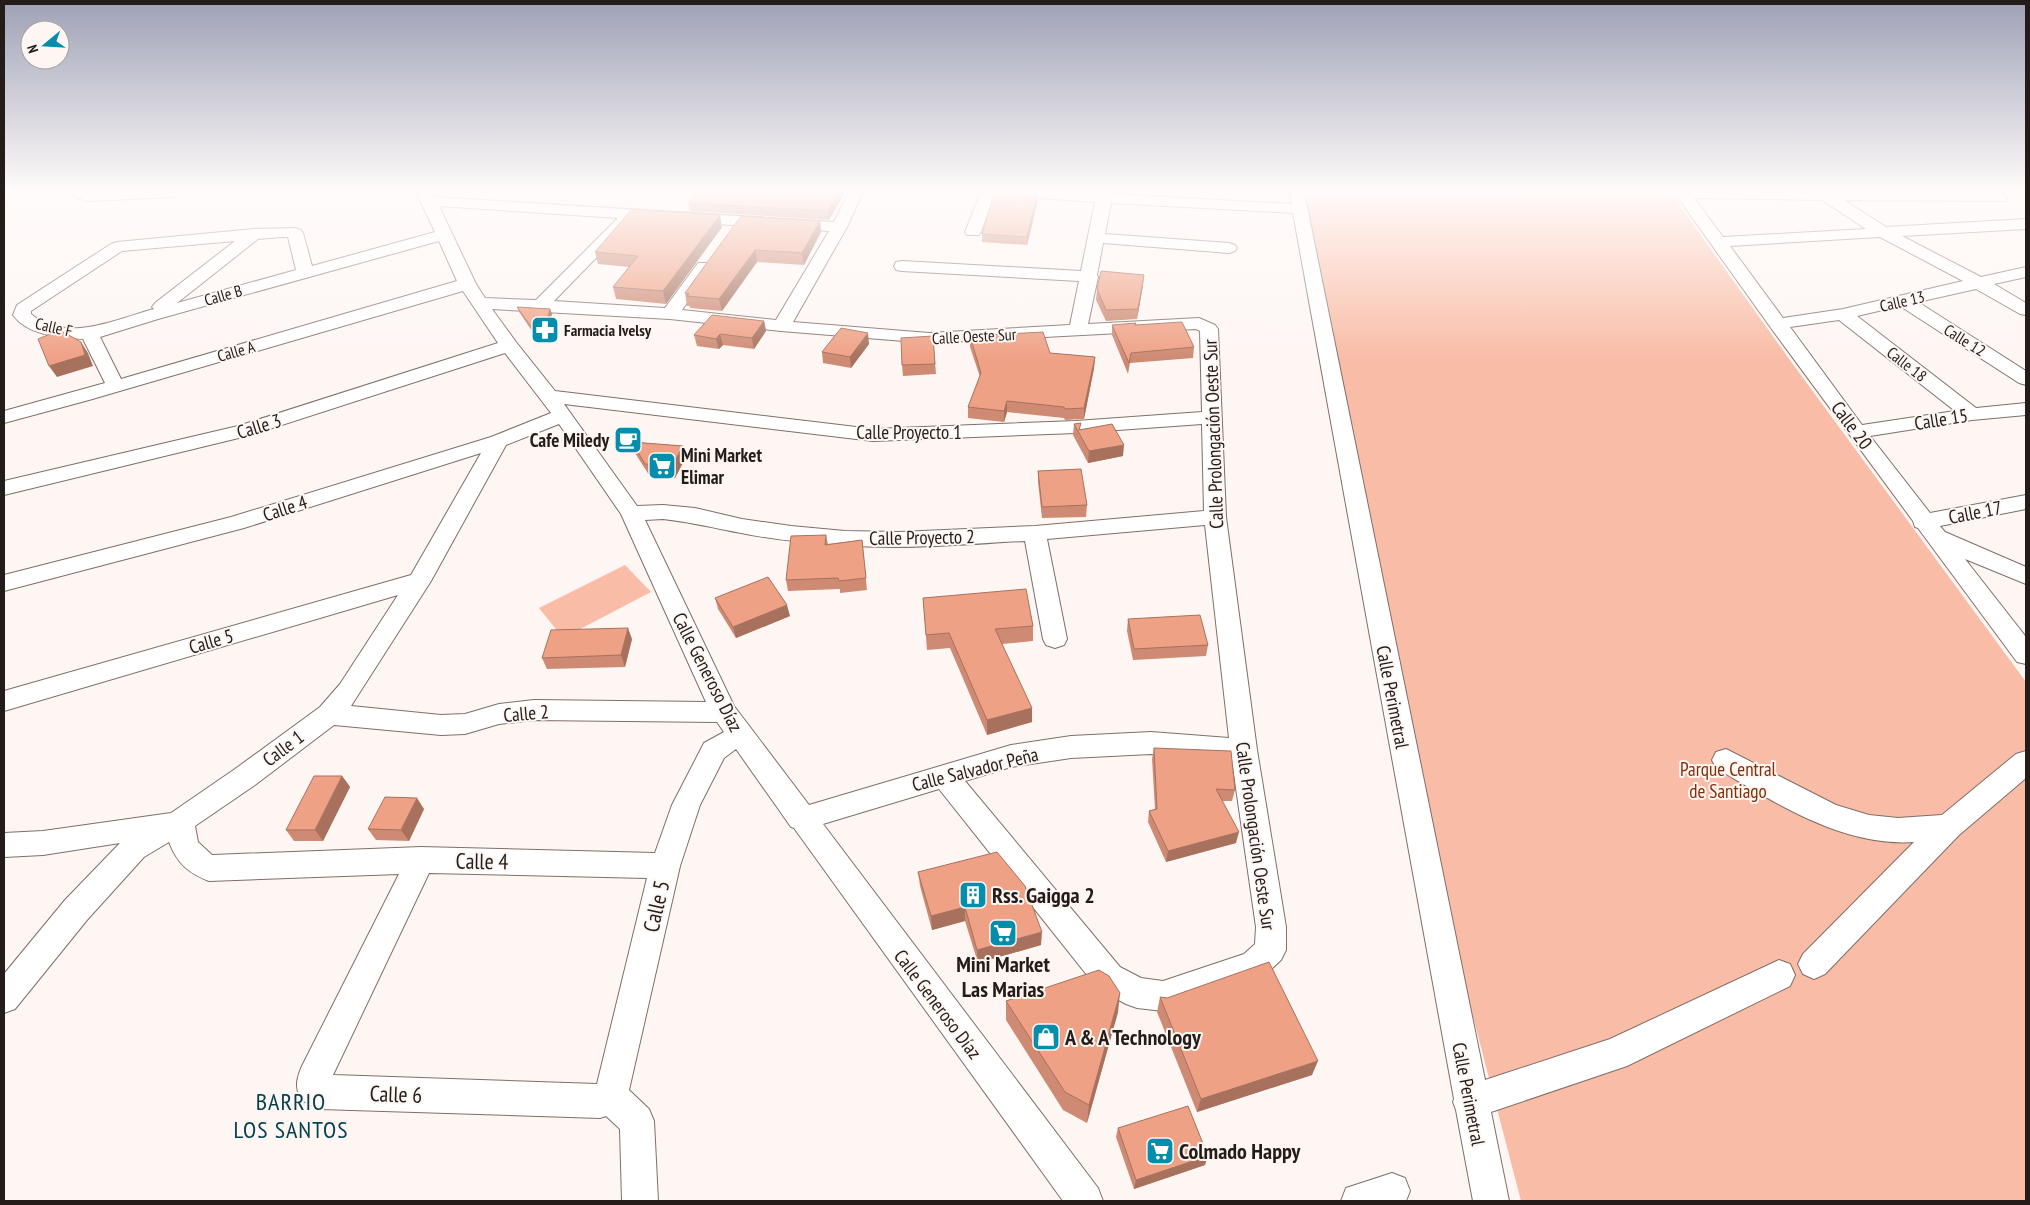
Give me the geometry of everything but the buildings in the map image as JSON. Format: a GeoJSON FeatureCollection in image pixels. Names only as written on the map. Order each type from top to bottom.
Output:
{"type":"FeatureCollection","features":[{"type":"Feature","properties":{"kind":"street","name":"Calle F"},"geometry":{"type":"LineString","coordinates":[[115,386],[90,334],[61,332],[36,326],[22,315],[23,309],[116,248]]}},
{"type":"Feature","properties":{"kind":"street"},"geometry":{"type":"LineString","coordinates":[[152,314],[236,248]]}},
{"type":"Feature","properties":{"kind":"street"},"geometry":{"type":"LineString","coordinates":[[298,248],[305,272]]}},
{"type":"Feature","properties":{"kind":"street","name":"Calle B"},"geometry":{"type":"LineString","coordinates":[[90,334],[152,314],[392,248]]}},
{"type":"Feature","properties":{"kind":"street","name":"Calle Generoso Díaz"},"geometry":{"type":"LineString","coordinates":[[451,248],[474,294],[509,346],[555,406],[631,513],[732,724],[800,819],[1085,1201]]}},
{"type":"Feature","properties":{"kind":"street"},"geometry":{"type":"LineString","coordinates":[[540,305],[596,248]]}},
{"type":"Feature","properties":{"kind":"street"},"geometry":{"type":"LineString","coordinates":[[782,326],[827,248]]}},
{"type":"Feature","properties":{"kind":"street"},"geometry":{"type":"LineString","coordinates":[[1078,330],[1095,248]]}},
{"type":"Feature","properties":{"kind":"street","name":"Calle Perimetral"},"geometry":{"type":"LineString","coordinates":[[1307,248],[1470,1102],[1491,1201]]}},
{"type":"Feature","properties":{"kind":"street","name":"Calle 20"},"geometry":{"type":"LineString","coordinates":[[1724,248],[1777,324],[1857,432],[2026,655]]}},
{"type":"Feature","properties":{"kind":"street"},"geometry":{"type":"LineString","coordinates":[[1913,248],[2026,310]]}},
{"type":"Feature","properties":{"kind":"street"},"geometry":{"type":"LineString","coordinates":[[670,314],[715,252]]}},
{"type":"Feature","properties":{"kind":"street"},"geometry":{"type":"LineString","coordinates":[[902,266],[1090,277]]}},
{"type":"Feature","properties":{"kind":"street","name":"Calle 13"},"geometry":{"type":"LineString","coordinates":[[1777,324],[1843,314],[2026,272]]}},
{"type":"Feature","properties":{"kind":"street","name":"Calle Oeste Sur"},"geometry":{"type":"LineString","coordinates":[[474,294],[540,305],[670,314],[782,326],[929,338],[1199,323]]}},
{"type":"Feature","properties":{"kind":"street","name":"Calle A"},"geometry":{"type":"LineString","coordinates":[[4,417],[115,386],[474,294]]}},
{"type":"Feature","properties":{"kind":"street","name":"Calle 12"},"geometry":{"type":"LineString","coordinates":[[1903,300],[2026,379]]}},
{"type":"Feature","properties":{"kind":"street","name":"Calle 18"},"geometry":{"type":"LineString","coordinates":[[1843,314],[1972,414]]}},
{"type":"Feature","properties":{"kind":"street","name":"Calle Prolongación Oeste Sur"},"geometry":{"type":"LineString","coordinates":[[945,776],[1110,978],[1137,993],[1163,996],[1254,965],[1270,950],[1271,927],[1244,750],[1215,517],[1209,329],[1199,323]]}},
{"type":"Feature","properties":{"kind":"street","name":"Calle 3"},"geometry":{"type":"LineString","coordinates":[[4,488],[244,431],[509,346]]}},
{"type":"Feature","properties":{"kind":"street","name":"Calle Proyecto 1"},"geometry":{"type":"LineString","coordinates":[[555,406],[872,435],[1076,428],[1211,418]]}},
{"type":"Feature","properties":{"kind":"street","name":"Calle 4"},"geometry":{"type":"LineString","coordinates":[[4,583],[236,524],[498,441],[555,406]]}},
{"type":"Feature","properties":{"kind":"street","name":"Calle 15"},"geometry":{"type":"LineString","coordinates":[[1857,432],[1972,414],[2026,409]]}},
{"type":"Feature","properties":{"kind":"street","name":"Calle 1"},"geometry":{"type":"LineString","coordinates":[[4,998],[76,910],[134,848],[181,821],[245,777],[329,714],[349,691],[419,581],[498,441]]}},
{"type":"Feature","properties":{"kind":"street","name":"Calle 17"},"geometry":{"type":"LineString","coordinates":[[1929,529],[2026,502]]}},
{"type":"Feature","properties":{"kind":"street","name":"Calle Proyecto 2"},"geometry":{"type":"LineString","coordinates":[[631,513],[694,514],[742,526],[845,538],[899,539],[1035,533],[1215,517]]}},
{"type":"Feature","properties":{"kind":"street"},"geometry":{"type":"LineString","coordinates":[[1929,529],[2026,576]]}},
{"type":"Feature","properties":{"kind":"street"},"geometry":{"type":"LineString","coordinates":[[1035,533],[1055,639]]}},
{"type":"Feature","properties":{"kind":"street","name":"Calle 5"},"geometry":{"type":"LineString","coordinates":[[4,701],[419,581]]}},
{"type":"Feature","properties":{"kind":"street","name":"Calle 2"},"geometry":{"type":"LineString","coordinates":[[329,714],[441,725],[465,724],[500,714],[534,710],[732,724]]}},
{"type":"Feature","properties":{"kind":"street","name":"Calle 5"},"geometry":{"type":"LineString","coordinates":[[610,1096],[616,1082],[665,866],[686,805],[714,752],[724,743],[732,724]]}},
{"type":"Feature","properties":{"kind":"street","name":"Calle Salvador Peña"},"geometry":{"type":"LineString","coordinates":[[800,819],[1011,756],[1071,747],[1151,743],[1244,750]]}},
{"type":"Feature","properties":{"kind":"street"},"geometry":{"type":"LineString","coordinates":[[1726,760],[1790,796],[1850,822],[1892,830],[1949,826]]}},
{"type":"Feature","properties":{"kind":"street"},"geometry":{"type":"LineString","coordinates":[[1814,964],[1949,826],[2026,762]]}},
{"type":"Feature","properties":{"kind":"street"},"geometry":{"type":"LineString","coordinates":[[4,845],[43,843],[181,821]]}},
{"type":"Feature","properties":{"kind":"street","name":"Calle 4"},"geometry":{"type":"LineString","coordinates":[[181,821],[181,835],[186,848],[195,861],[209,868],[420,860],[665,866]]}},
{"type":"Feature","properties":{"kind":"street","name":"Calle 6"},"geometry":{"type":"LineString","coordinates":[[420,860],[314,1078],[313,1088],[320,1092],[600,1102],[610,1096]]}},
{"type":"Feature","properties":{"kind":"street"},"geometry":{"type":"LineString","coordinates":[[1470,1102],[1615,1054],[1779,975]]}},
{"type":"Feature","properties":{"kind":"street"},"geometry":{"type":"LineString","coordinates":[[610,1096],[636,1121],[640,1201]]}},
{"type":"Feature","properties":{"kind":"street"},"geometry":{"type":"LineString","coordinates":[[1359,1201],[1392,1191]]}},
{"type":"Feature","properties":{"kind":"green space","name":"Parque Central de Santiago"},"geometry":{"type":"Polygon","coordinates":[[[1313,248],[1710,248],[2026,682],[2026,1201],[1521,1201],[1470,1005],[1313,248]]]}},
{"type":"Feature","properties":{"kind":"green space"},"geometry":{"type":"Polygon","coordinates":[[[625,565],[651,592],[563,638],[539,608],[625,565]]]}},
{"type":"Feature","properties":{"kind":"place","name":"Farmacia Ivelsy"},"geometry":{"type":"Point","coordinates":[545,330]}},
{"type":"Feature","properties":{"kind":"place","name":"Cafe Miledy"},"geometry":{"type":"Point","coordinates":[628,440]}},
{"type":"Feature","properties":{"kind":"place","name":"Mini Market Elimar"},"geometry":{"type":"Point","coordinates":[662,466]}},
{"type":"Feature","properties":{"kind":"place","name":"Rss. Gaigga 2"},"geometry":{"type":"Point","coordinates":[973,895]}},
{"type":"Feature","properties":{"kind":"place","name":"Mini Market Las Marias"},"geometry":{"type":"Point","coordinates":[1003,933]}},
{"type":"Feature","properties":{"kind":"place","name":"A & A Technology"},"geometry":{"type":"Point","coordinates":[1046,1037]}},
{"type":"Feature","properties":{"kind":"place","name":"Colmado Happy"},"geometry":{"type":"Point","coordinates":[1160,1151]}},
{"type":"Feature","properties":{"kind":"district","name":"BARRIO LOS SANTOS"},"geometry":{"type":"Point","coordinates":[291,1116]}}]}
